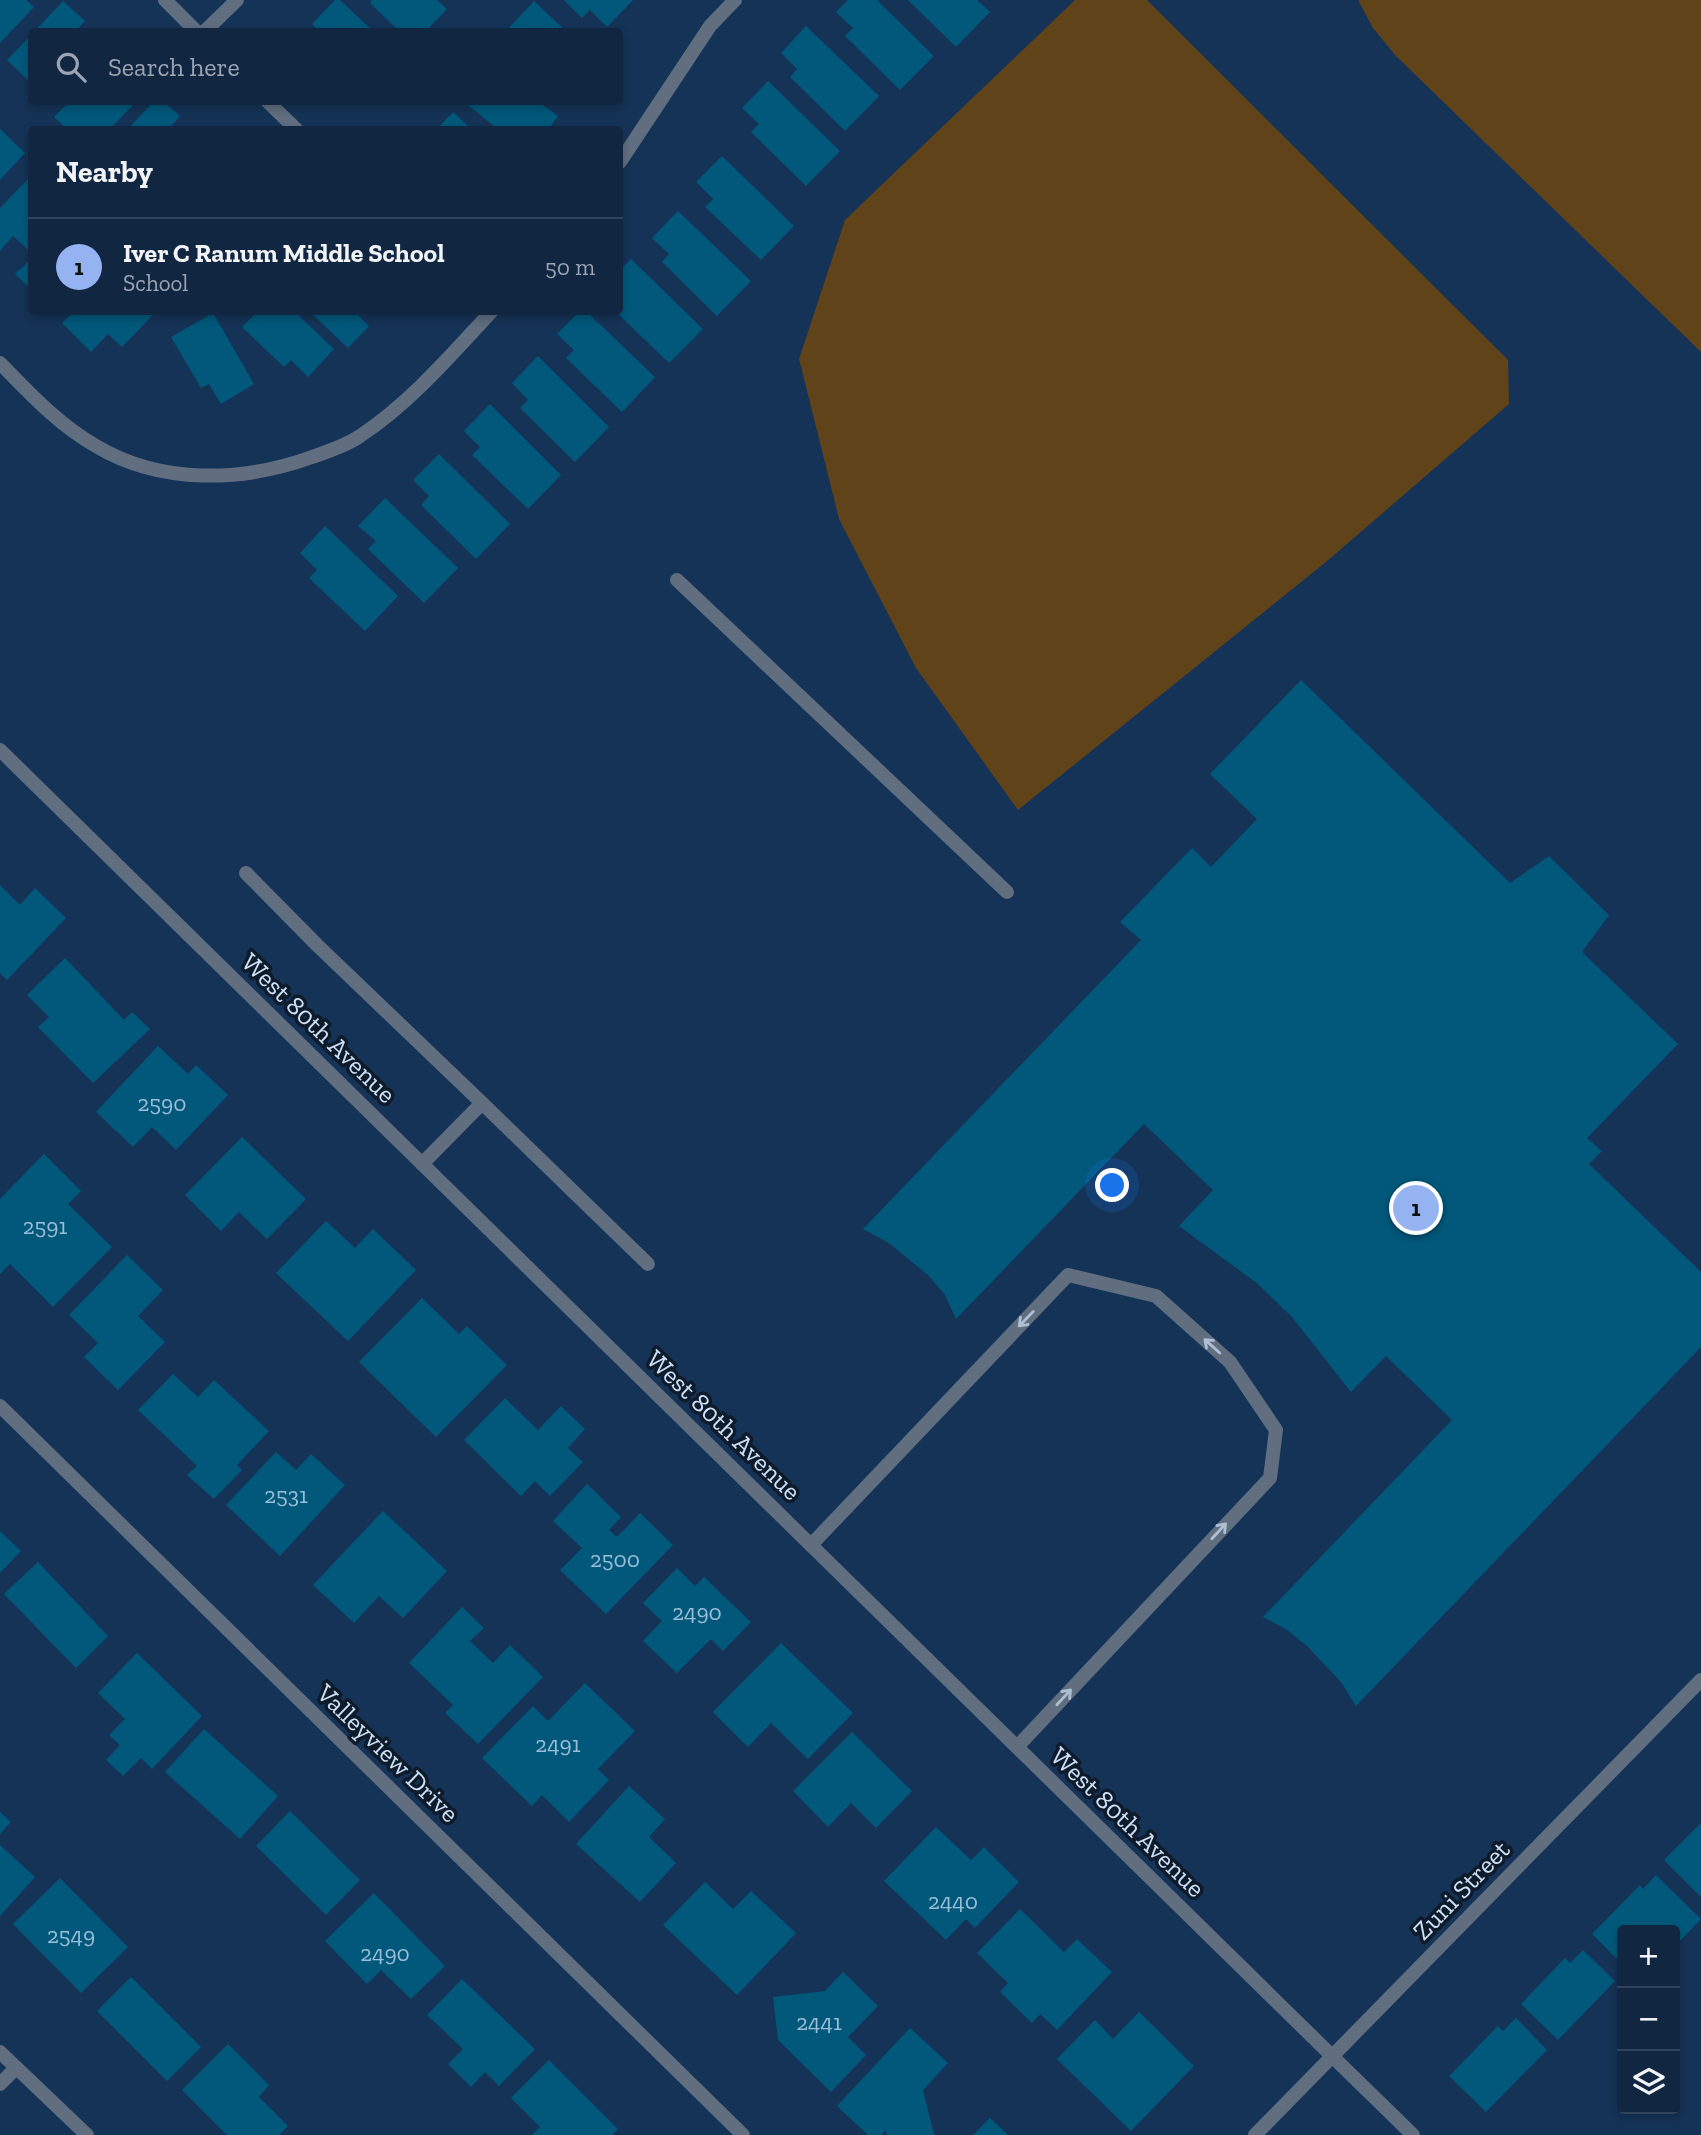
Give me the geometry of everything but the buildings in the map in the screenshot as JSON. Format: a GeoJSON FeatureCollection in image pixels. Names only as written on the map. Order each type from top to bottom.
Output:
{"type":"FeatureCollection","features":[{"type":"Feature","properties":{"kind":"street"},"geometry":{"type":"LineString","coordinates":[[164,0],[193,28]]}},
{"type":"Feature","properties":{"kind":"street"},"geometry":{"type":"LineString","coordinates":[[208,28],[237,0]]}},
{"type":"Feature","properties":{"kind":"street"},"geometry":{"type":"LineString","coordinates":[[623,157],[709,26],[735,0]]}},
{"type":"Feature","properties":{"kind":"street"},"geometry":{"type":"LineString","coordinates":[[271,105],[293,126]]}},
{"type":"Feature","properties":{"kind":"street"},"geometry":{"type":"LineString","coordinates":[[0,363],[57,420],[98,448],[150,468],[187,475],[227,476],[285,467],[335,449],[360,436],[412,395],[485,315]]}},
{"type":"Feature","properties":{"kind":"street"},"geometry":{"type":"LineString","coordinates":[[677,580],[1007,892]]}},
{"type":"Feature","properties":{"kind":"street","name":"West 80th Avenue"},"geometry":{"type":"LineString","coordinates":[[0,750],[1413,2135]]}},
{"type":"Feature","properties":{"kind":"street"},"geometry":{"type":"LineString","coordinates":[[246,873],[317,945],[648,1264]]}},
{"type":"Feature","properties":{"kind":"street"},"geometry":{"type":"LineString","coordinates":[[422,1164],[482,1103]]}},
{"type":"Feature","properties":{"kind":"street"},"geometry":{"type":"LineString","coordinates":[[811,1545],[1068,1275],[1156,1296],[1230,1362],[1276,1430],[1270,1478],[1017,1747]]}},
{"type":"Feature","properties":{"kind":"street","name":"Valleyview Drive"},"geometry":{"type":"LineString","coordinates":[[0,1406],[743,2135]]}},
{"type":"Feature","properties":{"kind":"street","name":"Zuni Street"},"geometry":{"type":"LineString","coordinates":[[1255,2135],[1701,1680]]}},
{"type":"Feature","properties":{"kind":"street"},"geometry":{"type":"LineString","coordinates":[[0,2052],[87,2135]]}},
{"type":"Feature","properties":{"kind":"street"},"geometry":{"type":"LineString","coordinates":[[0,2084],[16,2068]]}},
{"type":"Feature","properties":{"kind":"shaded area"},"geometry":{"type":"Polygon","coordinates":[[[1075,0],[1147,0],[1508,360],[1509,404],[1326,562],[1018,810],[916,668],[839,519],[799,359],[845,220],[1075,0]]]}},
{"type":"Feature","properties":{"kind":"shaded area"},"geometry":{"type":"Polygon","coordinates":[[[1358,0],[1701,0],[1701,352],[1396,56],[1373,28],[1358,0]]]}},
{"type":"Feature","properties":{"kind":"place","name":"Iver C Ranum Middle School"},"geometry":{"type":"Point","coordinates":[1416,1208]}}]}
